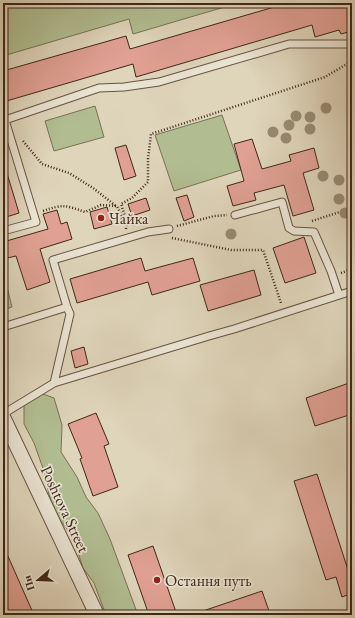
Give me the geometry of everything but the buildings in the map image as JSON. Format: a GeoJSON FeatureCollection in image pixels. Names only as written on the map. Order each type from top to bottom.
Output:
{"type":"FeatureCollection","features":[{"type":"Feature","properties":{"kind":"street","name":"Poshtova Street"},"geometry":{"type":"LineString","coordinates":[[3,415],[97,615]]}},
{"type":"Feature","properties":{"kind":"lane"},"geometry":{"type":"LineString","coordinates":[[3,231],[36,222],[5,120],[99,88],[124,87],[159,82],[289,44],[352,44]]}},
{"type":"Feature","properties":{"kind":"lane"},"geometry":{"type":"LineString","coordinates":[[235,215],[282,202],[289,228],[294,231],[314,232],[331,271],[339,295]]}},
{"type":"Feature","properties":{"kind":"lane"},"geometry":{"type":"LineString","coordinates":[[54,383],[70,314],[53,260],[148,232],[169,229]]}},
{"type":"Feature","properties":{"kind":"lane"},"geometry":{"type":"LineString","coordinates":[[3,415],[54,383],[234,329],[352,291]]}},
{"type":"Feature","properties":{"kind":"lane"},"geometry":{"type":"LineString","coordinates":[[3,327],[67,307]]}},
{"type":"Feature","properties":{"kind":"path"},"geometry":{"type":"LineString","coordinates":[[124,239],[127,222],[121,204],[132,198],[148,182],[148,159],[151,134],[325,77],[352,61]]}},
{"type":"Feature","properties":{"kind":"path"},"geometry":{"type":"LineString","coordinates":[[352,105],[350,107],[352,113]]}},
{"type":"Feature","properties":{"kind":"path"},"geometry":{"type":"LineString","coordinates":[[5,120],[42,164],[69,173],[93,188],[116,206]]}},
{"type":"Feature","properties":{"kind":"path"},"geometry":{"type":"LineString","coordinates":[[289,228],[352,208]]}},
{"type":"Feature","properties":{"kind":"path"},"geometry":{"type":"LineString","coordinates":[[169,229],[214,216],[235,215]]}},
{"type":"Feature","properties":{"kind":"green space"},"geometry":{"type":"Polygon","coordinates":[[[3,3],[238,3],[133,34],[129,19],[3,56],[3,3]]]}},
{"type":"Feature","properties":{"kind":"green space"},"geometry":{"type":"Polygon","coordinates":[[[95,106],[104,137],[54,151],[45,121],[95,106]]]}},
{"type":"Feature","properties":{"kind":"green space"},"geometry":{"type":"Polygon","coordinates":[[[222,115],[241,170],[174,191],[155,135],[222,115]]]}},
{"type":"Feature","properties":{"kind":"green space"},"geometry":{"type":"Polygon","coordinates":[[[3,271],[12,307],[3,310],[3,271]]]}},
{"type":"Feature","properties":{"kind":"green space"},"geometry":{"type":"Polygon","coordinates":[[[43,394],[54,398],[62,425],[61,452],[77,477],[86,497],[98,513],[110,539],[138,615],[106,615],[94,583],[83,568],[73,537],[57,516],[49,495],[45,474],[34,443],[24,424],[24,403],[29,397],[43,394]]]}},
{"type":"Feature","properties":{"kind":"place","name":"Чайка"},"geometry":{"type":"Point","coordinates":[101,218]}},
{"type":"Feature","properties":{"kind":"place","name":"Остання путь"},"geometry":{"type":"Point","coordinates":[157,580]}}]}
